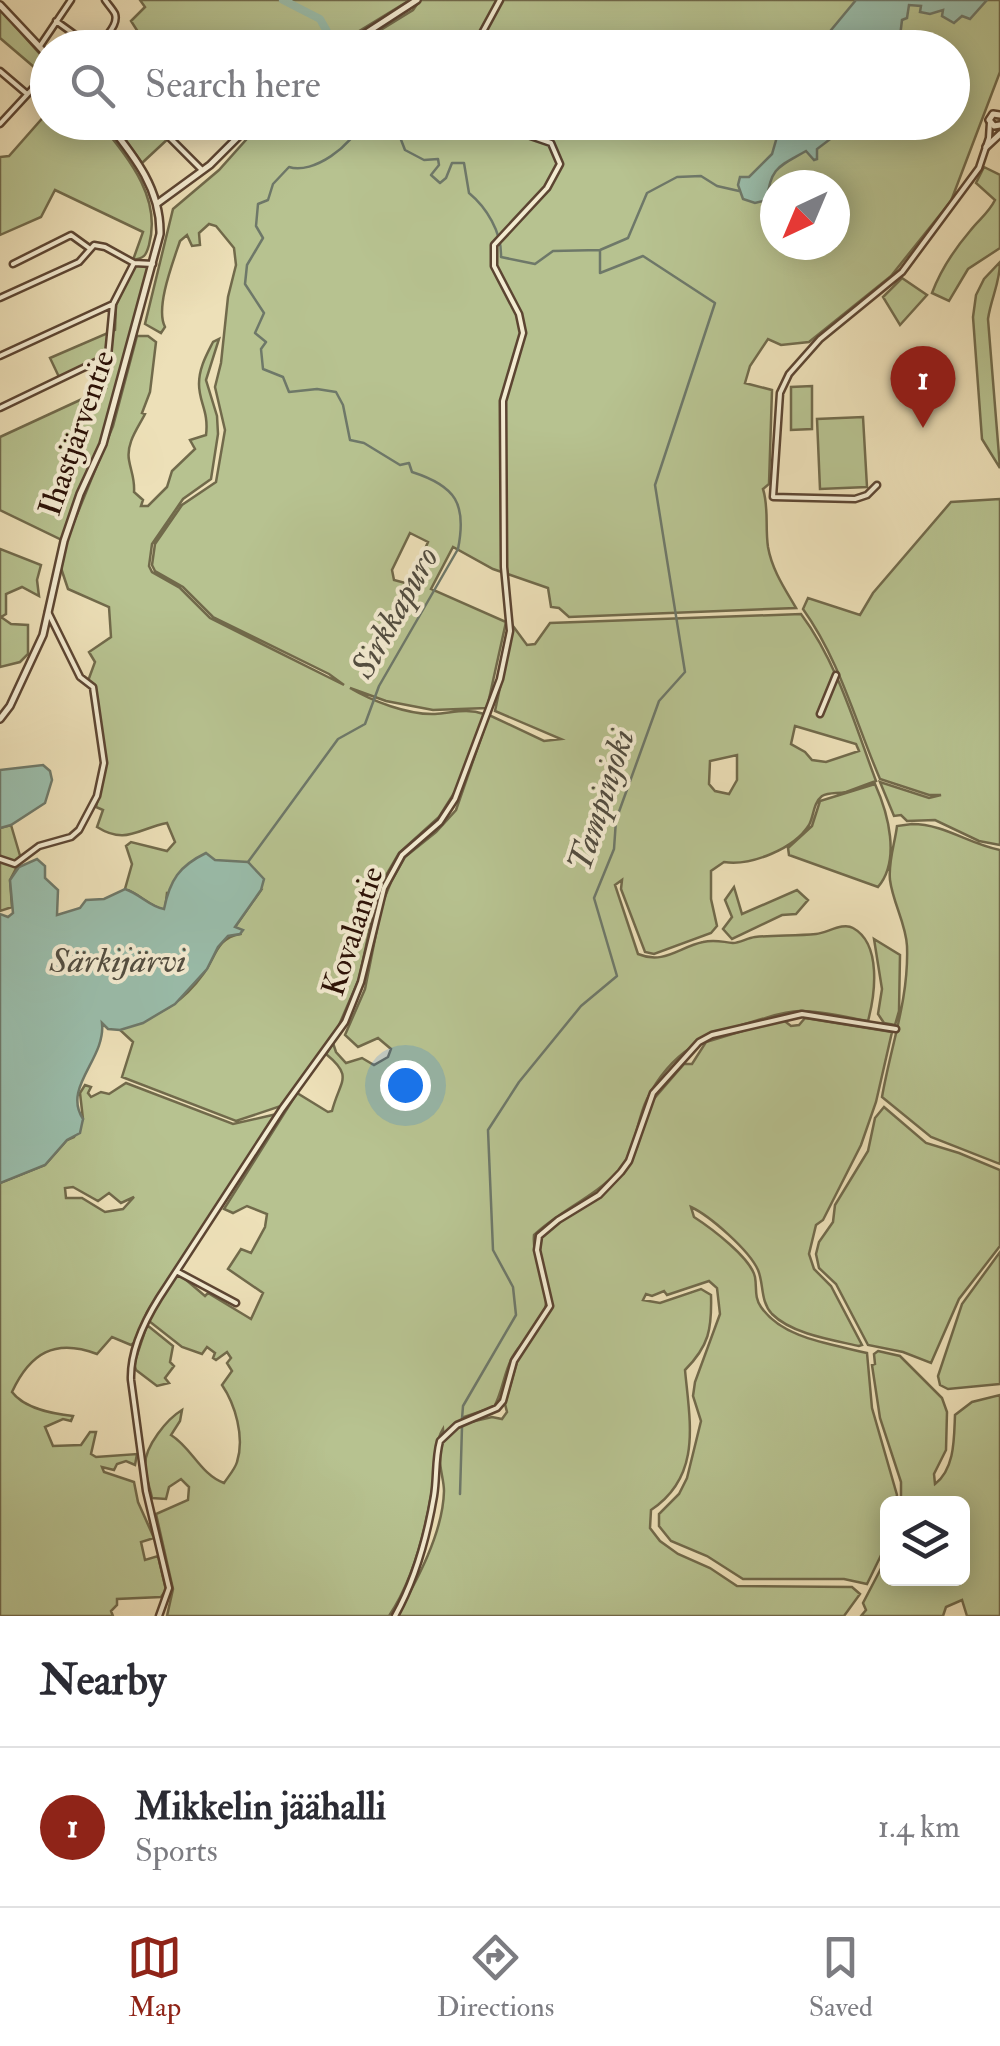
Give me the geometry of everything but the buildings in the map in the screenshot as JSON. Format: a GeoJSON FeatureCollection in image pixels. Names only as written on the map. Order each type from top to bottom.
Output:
{"type":"FeatureCollection","features":[{"type":"Feature","properties":{"kind":"street"},"geometry":{"type":"LineString","coordinates":[[50,30],[71,0]]}},
{"type":"Feature","properties":{"kind":"street"},"geometry":{"type":"LineString","coordinates":[[104,0],[115,12],[116,21],[110,30]]}},
{"type":"Feature","properties":{"kind":"street"},"geometry":{"type":"LineString","coordinates":[[371,30],[417,0]]}},
{"type":"Feature","properties":{"kind":"street"},"geometry":{"type":"LineString","coordinates":[[484,30],[500,0]]}},
{"type":"Feature","properties":{"kind":"street"},"geometry":{"type":"LineString","coordinates":[[0,5],[30,36]]}},
{"type":"Feature","properties":{"kind":"street"},"geometry":{"type":"LineString","coordinates":[[56,21],[68,30]]}},
{"type":"Feature","properties":{"kind":"street"},"geometry":{"type":"LineString","coordinates":[[0,71],[27,94]]}},
{"type":"Feature","properties":{"kind":"street"},"geometry":{"type":"LineString","coordinates":[[0,124],[30,91]]}},
{"type":"Feature","properties":{"kind":"street"},"geometry":{"type":"LineString","coordinates":[[878,485],[855,500],[773,497],[780,393],[789,374],[812,347],[902,272],[972,178],[989,138],[990,122],[999,112]]}},
{"type":"Feature","properties":{"kind":"street"},"geometry":{"type":"LineString","coordinates":[[989,138],[999,126],[990,122]]}},
{"type":"Feature","properties":{"kind":"street"},"geometry":{"type":"LineString","coordinates":[[986,147],[1000,134]]}},
{"type":"Feature","properties":{"kind":"street"},"geometry":{"type":"LineString","coordinates":[[120,140],[146,176],[158,203],[203,171],[235,140]]}},
{"type":"Feature","properties":{"kind":"street"},"geometry":{"type":"LineString","coordinates":[[172,140],[203,171]]}},
{"type":"Feature","properties":{"kind":"street","name":"Kovalantie"},"geometry":{"type":"LineString","coordinates":[[159,1616],[169,1588],[146,1491],[130,1369],[148,1316],[282,1109],[346,1022],[361,982],[384,888],[402,855],[440,822],[455,799],[500,679],[510,630],[504,567],[503,401],[523,333],[519,314],[494,266],[494,244],[546,188],[560,164],[551,143],[542,140]]}},
{"type":"Feature","properties":{"kind":"street","name":"Ihastjärventie"},"geometry":{"type":"LineString","coordinates":[[0,719],[44,635],[64,541],[102,444],[153,264],[160,234],[158,203]]}},
{"type":"Feature","properties":{"kind":"street"},"geometry":{"type":"LineString","coordinates":[[13,264],[71,235],[89,248],[106,247],[134,264],[153,264]]}},
{"type":"Feature","properties":{"kind":"street"},"geometry":{"type":"LineString","coordinates":[[0,298],[79,262],[89,248]]}},
{"type":"Feature","properties":{"kind":"street"},"geometry":{"type":"LineString","coordinates":[[0,408],[108,356],[113,304],[134,264]]}},
{"type":"Feature","properties":{"kind":"street"},"geometry":{"type":"LineString","coordinates":[[0,356],[113,304]]}},
{"type":"Feature","properties":{"kind":"street"},"geometry":{"type":"LineString","coordinates":[[0,859],[15,864],[39,846],[62,842],[79,830],[97,796],[104,763],[93,687],[80,677],[48,612]]}},
{"type":"Feature","properties":{"kind":"street"},"geometry":{"type":"LineString","coordinates":[[820,714],[836,675]]}},
{"type":"Feature","properties":{"kind":"street"},"geometry":{"type":"LineString","coordinates":[[395,1616],[425,1536],[440,1441],[447,1431],[497,1408],[503,1401],[514,1361],[550,1306],[536,1250],[540,1236],[599,1195],[622,1172],[653,1093],[662,1081],[691,1050],[712,1035],[783,1016],[821,1016],[896,1029]]}},
{"type":"Feature","properties":{"kind":"street"},"geometry":{"type":"LineString","coordinates":[[178,1272],[236,1303]]}},
{"type":"Feature","properties":{"kind":"shaded area"},"geometry":{"type":"Polygon","coordinates":[[[140,0],[410,0],[361,30],[137,30],[131,21],[145,7],[140,0]]]}},
{"type":"Feature","properties":{"kind":"shaded area"},"geometry":{"type":"Polygon","coordinates":[[[420,0],[1000,0],[1000,72],[951,201],[891,276],[809,342],[781,345],[768,339],[750,366],[745,383],[772,390],[769,484],[763,489],[767,540],[776,571],[796,608],[569,617],[559,608],[551,607],[548,588],[493,569],[453,547],[431,589],[506,622],[487,708],[433,710],[386,701],[350,688],[402,710],[484,714],[471,758],[456,790],[439,817],[399,853],[378,889],[359,979],[336,1032],[281,1106],[236,1121],[122,1077],[133,1042],[120,1030],[166,1009],[186,994],[226,939],[240,934],[235,927],[261,890],[167,893],[165,910],[125,889],[132,864],[126,846],[131,842],[167,851],[175,842],[167,823],[124,835],[97,827],[103,810],[96,807],[103,747],[94,687],[88,681],[95,662],[89,652],[111,637],[109,607],[68,589],[61,568],[63,549],[113,426],[137,336],[148,336],[156,342],[150,392],[142,413],[145,414],[129,448],[134,492],[143,500],[141,506],[148,506],[167,487],[172,471],[195,449],[190,440],[206,435],[199,378],[210,347],[219,339],[206,380],[218,434],[211,479],[183,499],[152,544],[149,566],[152,572],[180,588],[210,618],[344,685],[213,617],[183,587],[155,571],[152,565],[155,544],[182,505],[216,482],[225,430],[215,387],[236,265],[234,248],[216,226],[209,224],[199,233],[200,245],[192,246],[187,235],[180,241],[166,285],[162,308],[165,327],[161,333],[145,324],[173,209],[219,170],[246,140],[970,140],[970,30],[381,30],[413,10],[420,0]],[[410,533],[392,570],[394,580],[409,584],[428,542],[410,533]]]}},
{"type":"Feature","properties":{"kind":"shaded area"},"geometry":{"type":"Polygon","coordinates":[[[0,9],[30,43],[30,64],[0,38],[0,9]]]}},
{"type":"Feature","properties":{"kind":"shaded area"},"geometry":{"type":"Polygon","coordinates":[[[30,132],[30,140],[113,140],[147,195],[152,227],[146,254],[133,260],[143,232],[55,190],[41,217],[0,235],[0,157],[9,156],[30,132]]]}},
{"type":"Feature","properties":{"kind":"shaded area"},"geometry":{"type":"Polygon","coordinates":[[[125,140],[167,140],[142,163],[125,140]]]}},
{"type":"Feature","properties":{"kind":"shaded area"},"geometry":{"type":"Polygon","coordinates":[[[984,167],[1000,175],[1000,248],[968,269],[949,301],[932,293],[943,268],[995,200],[976,183],[984,167]]]}},
{"type":"Feature","properties":{"kind":"shaded area"},"geometry":{"type":"Polygon","coordinates":[[[1000,262],[988,319],[1000,468],[982,439],[973,317],[976,295],[1000,262]]]}},
{"type":"Feature","properties":{"kind":"shaded area"},"geometry":{"type":"Polygon","coordinates":[[[134,263],[153,264],[103,444],[64,541],[0,510],[0,437],[106,388],[95,362],[59,377],[50,358],[115,330],[116,305],[134,263]]]}},
{"type":"Feature","properties":{"kind":"shaded area"},"geometry":{"type":"Polygon","coordinates":[[[902,278],[927,295],[900,325],[883,297],[902,278]]]}},
{"type":"Feature","properties":{"kind":"shaded area"},"geometry":{"type":"Polygon","coordinates":[[[812,386],[812,429],[791,430],[791,387],[812,386]]]}},
{"type":"Feature","properties":{"kind":"shaded area"},"geometry":{"type":"Polygon","coordinates":[[[863,417],[867,487],[820,489],[817,419],[863,417]]]}},
{"type":"Feature","properties":{"kind":"shaded area"},"geometry":{"type":"Polygon","coordinates":[[[1000,499],[1000,845],[979,841],[935,820],[907,821],[901,815],[894,816],[880,782],[929,798],[941,795],[929,795],[880,779],[837,670],[803,609],[808,598],[860,615],[873,593],[951,502],[1000,499]]]}},
{"type":"Feature","properties":{"kind":"shaded area"},"geometry":{"type":"Polygon","coordinates":[[[0,549],[41,565],[37,580],[39,596],[22,587],[6,594],[6,614],[1,617],[11,624],[28,625],[28,654],[20,662],[0,667],[0,549]]]}},
{"type":"Feature","properties":{"kind":"shaded area"},"geometry":{"type":"Polygon","coordinates":[[[801,614],[835,673],[876,781],[822,796],[809,825],[783,848],[747,861],[724,862],[711,871],[711,899],[717,926],[711,933],[654,954],[645,952],[621,889],[622,880],[615,885],[638,954],[647,957],[664,956],[707,941],[736,943],[755,937],[816,934],[849,926],[869,946],[874,971],[873,998],[868,1021],[817,1012],[783,1013],[737,1026],[706,1039],[679,1056],[647,1099],[629,1154],[619,1170],[534,1235],[546,1294],[545,1310],[513,1356],[494,1407],[464,1417],[462,1424],[492,1417],[502,1419],[507,1412],[505,1404],[518,1358],[552,1306],[540,1249],[545,1231],[598,1198],[624,1172],[652,1101],[684,1064],[692,1064],[706,1042],[782,1019],[791,1026],[799,1025],[805,1018],[892,1032],[876,1102],[861,1145],[823,1220],[816,1225],[809,1254],[814,1269],[831,1286],[862,1345],[813,1335],[780,1321],[768,1309],[758,1270],[746,1253],[691,1207],[694,1217],[720,1236],[752,1269],[759,1303],[770,1318],[809,1339],[867,1353],[872,1408],[897,1495],[880,1496],[880,1557],[867,1584],[844,1579],[743,1579],[707,1556],[671,1541],[659,1526],[659,1514],[679,1494],[687,1478],[701,1421],[693,1396],[695,1382],[720,1314],[717,1288],[709,1281],[667,1295],[664,1291],[646,1294],[643,1300],[660,1303],[701,1289],[711,1295],[707,1336],[685,1370],[690,1429],[685,1465],[679,1481],[651,1510],[650,1528],[678,1554],[737,1586],[852,1587],[860,1594],[844,1616],[397,1616],[428,1556],[443,1507],[443,1429],[422,1539],[405,1587],[389,1616],[167,1616],[173,1589],[156,1514],[188,1500],[189,1487],[181,1479],[169,1487],[166,1499],[152,1498],[145,1469],[149,1450],[164,1426],[182,1410],[171,1435],[209,1474],[224,1483],[237,1462],[239,1432],[235,1411],[222,1385],[232,1371],[227,1352],[216,1360],[215,1353],[207,1347],[202,1354],[182,1347],[148,1318],[178,1273],[205,1296],[208,1293],[251,1319],[263,1293],[228,1269],[241,1249],[251,1253],[265,1227],[267,1214],[247,1206],[233,1213],[224,1209],[297,1093],[332,1111],[342,1080],[340,1068],[326,1054],[333,1043],[346,1063],[362,1058],[374,1065],[388,1057],[391,1049],[378,1038],[358,1047],[345,1035],[365,989],[382,904],[405,857],[456,810],[489,715],[544,741],[561,739],[495,711],[513,626],[527,645],[535,644],[550,623],[801,614]],[[795,726],[791,744],[812,760],[826,762],[859,751],[856,744],[795,726]],[[737,755],[710,761],[709,784],[715,791],[729,794],[737,780],[737,755]]]}},
{"type":"Feature","properties":{"kind":"shaded area"},"geometry":{"type":"Polygon","coordinates":[[[875,784],[888,822],[891,850],[878,887],[789,855],[788,848],[812,826],[820,801],[875,784]]]}},
{"type":"Feature","properties":{"kind":"shaded area"},"geometry":{"type":"Polygon","coordinates":[[[11,825],[21,859],[10,880],[12,907],[0,911],[0,828],[11,825]]]}},
{"type":"Feature","properties":{"kind":"shaded area"},"geometry":{"type":"Polygon","coordinates":[[[897,826],[935,827],[1000,850],[1000,1164],[931,1137],[882,1097],[907,966],[906,938],[890,880],[890,866],[897,826]]]}},
{"type":"Feature","properties":{"kind":"shaded area"},"geometry":{"type":"Polygon","coordinates":[[[734,887],[742,914],[797,890],[808,900],[796,914],[782,915],[732,939],[723,929],[732,917],[725,900],[734,887]]]}},
{"type":"Feature","properties":{"kind":"shaded area"},"geometry":{"type":"Polygon","coordinates":[[[874,939],[900,955],[895,1025],[884,1023],[878,1014],[882,989],[874,939]]]}},
{"type":"Feature","properties":{"kind":"shaded area"},"geometry":{"type":"Polygon","coordinates":[[[126,1083],[233,1124],[277,1114],[147,1312],[135,1342],[131,1345],[112,1337],[97,1354],[69,1348],[46,1352],[27,1367],[12,1392],[31,1406],[73,1416],[71,1421],[63,1419],[45,1427],[53,1446],[81,1445],[90,1432],[96,1432],[91,1454],[96,1457],[137,1454],[135,1465],[126,1461],[114,1470],[102,1467],[104,1472],[134,1482],[154,1538],[141,1542],[145,1560],[158,1556],[166,1590],[161,1597],[117,1599],[111,1611],[113,1616],[0,1616],[0,1183],[45,1165],[74,1137],[83,1119],[80,1093],[85,1085],[91,1087],[91,1097],[101,1092],[109,1094],[126,1083]],[[73,1187],[65,1188],[66,1198],[82,1198],[105,1212],[123,1209],[134,1197],[121,1203],[109,1193],[98,1201],[73,1187]]]}},
{"type":"Feature","properties":{"kind":"shaded area"},"geometry":{"type":"Polygon","coordinates":[[[884,1107],[926,1143],[1000,1170],[1000,1246],[959,1299],[931,1363],[868,1345],[836,1284],[819,1268],[816,1254],[833,1222],[835,1205],[868,1151],[875,1118],[884,1107]]]}},
{"type":"Feature","properties":{"kind":"shaded area"},"geometry":{"type":"Polygon","coordinates":[[[1000,1252],[1000,1384],[948,1389],[940,1385],[938,1376],[962,1304],[1000,1252]]]}},
{"type":"Feature","properties":{"kind":"shaded area"},"geometry":{"type":"Polygon","coordinates":[[[147,1325],[173,1346],[170,1362],[174,1366],[165,1378],[169,1383],[157,1386],[136,1370],[134,1364],[147,1325]]]}},
{"type":"Feature","properties":{"kind":"shaded area"},"geometry":{"type":"Polygon","coordinates":[[[878,1351],[900,1356],[942,1398],[947,1412],[946,1450],[934,1474],[935,1484],[950,1462],[955,1415],[972,1402],[1000,1395],[1000,1616],[967,1616],[962,1600],[946,1607],[943,1616],[861,1616],[866,1610],[863,1603],[880,1570],[880,1586],[970,1586],[970,1496],[901,1496],[901,1482],[880,1418],[872,1365],[878,1351]]]}},
{"type":"Feature","properties":{"kind":"water"},"geometry":{"type":"Polygon","coordinates":[[[856,0],[987,0],[970,19],[962,16],[954,23],[942,16],[943,10],[930,14],[920,12],[921,6],[909,5],[901,30],[831,30],[856,0]]]}},
{"type":"Feature","properties":{"kind":"water"},"geometry":{"type":"Polygon","coordinates":[[[776,140],[829,140],[817,149],[817,159],[806,151],[777,170],[760,170],[760,202],[743,199],[738,185],[740,177],[749,177],[772,154],[776,140]]]}},
{"type":"Feature","properties":{"kind":"water"},"geometry":{"type":"Polygon","coordinates":[[[43,765],[52,780],[45,803],[0,828],[0,770],[43,765]]]}},
{"type":"Feature","properties":{"kind":"water","name":"Särkijärvi"},"geometry":{"type":"Polygon","coordinates":[[[206,853],[215,860],[248,862],[264,879],[261,890],[235,927],[243,930],[228,936],[207,969],[175,1004],[143,1023],[120,1030],[108,1029],[102,1023],[98,1049],[78,1096],[83,1119],[80,1133],[67,1140],[45,1165],[0,1183],[0,914],[8,917],[13,913],[10,880],[19,867],[37,859],[45,866],[45,878],[58,890],[57,915],[80,908],[86,900],[104,899],[125,889],[164,909],[177,875],[206,853]]]}},
{"type":"Feature","properties":{"kind":"waterway"},"geometry":{"type":"LineString","coordinates":[[283,0],[320,19],[326,30]]}},
{"type":"Feature","properties":{"kind":"waterway","name":"Sirkkapuro"},"geometry":{"type":"LineString","coordinates":[[248,862],[338,739],[365,724],[379,686],[458,549],[461,520],[455,499],[448,491],[412,472],[409,463],[400,465],[364,443],[350,440],[343,405],[336,392],[289,392],[283,377],[263,369],[261,349],[266,342],[255,333],[264,313],[245,284],[247,265],[263,238],[256,226],[258,204],[268,200],[273,184],[289,167],[309,167],[350,140]]}},
{"type":"Feature","properties":{"kind":"waterway"},"geometry":{"type":"LineString","coordinates":[[401,140],[405,150],[424,160],[438,159],[439,165],[431,175],[440,183],[452,163],[464,163],[469,193],[492,221],[501,257],[535,264],[553,251],[600,250],[628,238],[647,193],[677,177],[701,176],[717,186],[739,191]]}},
{"type":"Feature","properties":{"kind":"waterway","name":"Tampinjoki"},"geometry":{"type":"LineString","coordinates":[[462,1419],[463,1406],[516,1315],[513,1287],[493,1250],[488,1130],[519,1082],[581,1006],[617,976],[594,898],[614,849],[616,820],[659,701],[685,672],[655,485],[715,303],[643,256],[600,273],[600,250]]}},
{"type":"Feature","properties":{"kind":"waterway","name":"Tampinjoki"},"geometry":{"type":"LineString","coordinates":[[460,1494],[462,1427]]}},
{"type":"Feature","properties":{"kind":"place","name":"Mikkelin jäähalli"},"geometry":{"type":"Point","coordinates":[923,428]}}]}
